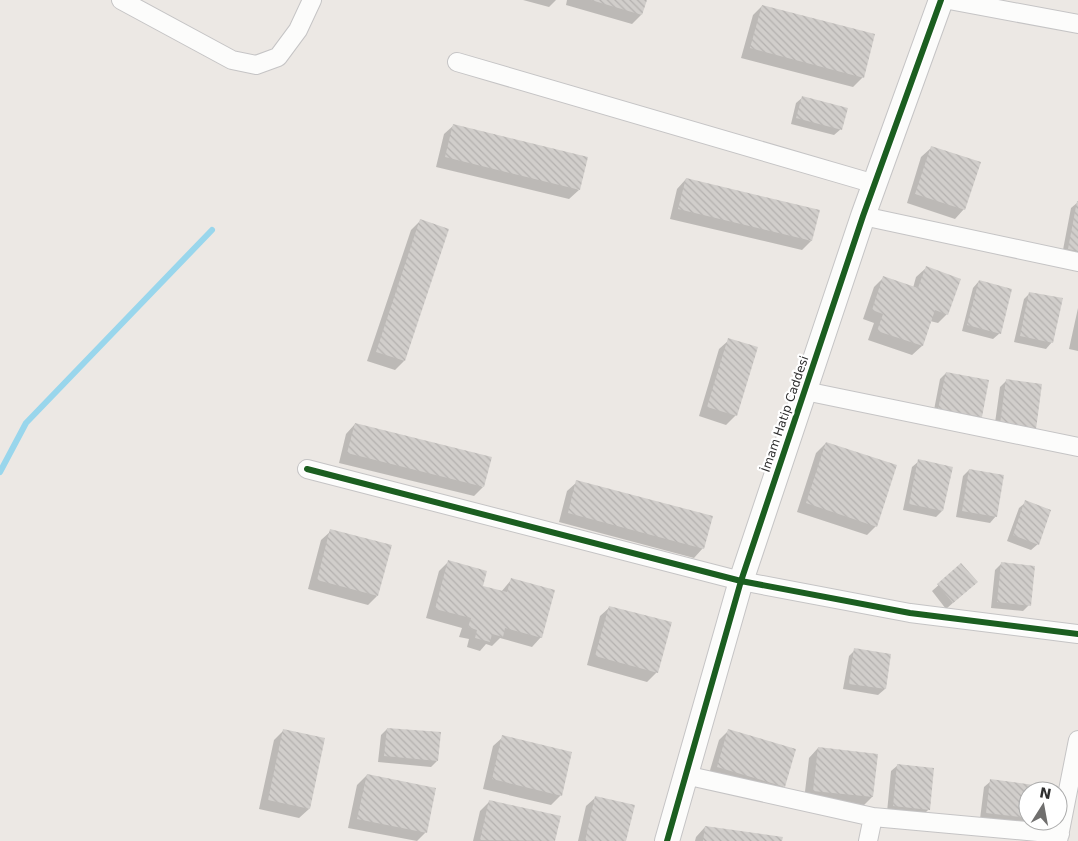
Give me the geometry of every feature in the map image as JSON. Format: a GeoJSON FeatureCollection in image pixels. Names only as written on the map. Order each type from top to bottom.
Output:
{"type":"FeatureCollection","features":[{"type":"Feature","properties":{"kind":"street"},"geometry":{"type":"LineString","coordinates":[[120,0],[232,60],[256,65],[278,57],[298,30],[312,0]]}},
{"type":"Feature","properties":{"kind":"street","name":"İmam Hatip Caddesi"},"geometry":{"type":"LineString","coordinates":[[667,841],[741,581],[863,216],[941,0]]}},
{"type":"Feature","properties":{"kind":"street"},"geometry":{"type":"LineString","coordinates":[[949,0],[1078,24]]}},
{"type":"Feature","properties":{"kind":"street"},"geometry":{"type":"LineString","coordinates":[[457,62],[875,184]]}},
{"type":"Feature","properties":{"kind":"street"},"geometry":{"type":"LineString","coordinates":[[863,216],[1078,262]]}},
{"type":"Feature","properties":{"kind":"street"},"geometry":{"type":"LineString","coordinates":[[805,391],[1078,447]]}},
{"type":"Feature","properties":{"kind":"street"},"geometry":{"type":"LineString","coordinates":[[307,469],[741,581],[910,613],[1078,634]]}},
{"type":"Feature","properties":{"kind":"street"},"geometry":{"type":"LineString","coordinates":[[685,775],[873,817],[1059,838],[1078,740]]}},
{"type":"Feature","properties":{"kind":"street"},"geometry":{"type":"LineString","coordinates":[[868,841],[873,817]]}},
{"type":"Feature","properties":{"kind":"building"},"geometry":{"type":"Polygon","coordinates":[[[591,0],[647,0],[642,15],[591,0]]]}},
{"type":"Feature","properties":{"kind":"building"},"geometry":{"type":"Polygon","coordinates":[[[762,5],[875,34],[864,78],[750,48],[762,5]]]}},
{"type":"Feature","properties":{"kind":"building"},"geometry":{"type":"Polygon","coordinates":[[[802,96],[848,108],[842,130],[796,118],[802,96]]]}},
{"type":"Feature","properties":{"kind":"building"},"geometry":{"type":"Polygon","coordinates":[[[453,124],[588,157],[580,190],[445,157],[453,124]]]}},
{"type":"Feature","properties":{"kind":"building"},"geometry":{"type":"Polygon","coordinates":[[[931,146],[981,162],[965,210],[915,194],[931,146]]]}},
{"type":"Feature","properties":{"kind":"building"},"geometry":{"type":"Polygon","coordinates":[[[686,178],[820,210],[812,241],[678,209],[686,178]]]}},
{"type":"Feature","properties":{"kind":"building"},"geometry":{"type":"Polygon","coordinates":[[[1078,201],[1078,251],[1068,249],[1078,201]]]}},
{"type":"Feature","properties":{"kind":"building"},"geometry":{"type":"Polygon","coordinates":[[[420,219],[449,229],[405,361],[376,352],[420,219]]]}},
{"type":"Feature","properties":{"kind":"building"},"geometry":{"type":"Polygon","coordinates":[[[926,266],[961,279],[948,315],[935,310],[923,346],[877,331],[883,314],[872,310],[883,276],[918,288],[926,266]]]}},
{"type":"Feature","properties":{"kind":"building"},"geometry":{"type":"Polygon","coordinates":[[[979,280],[1012,289],[1001,334],[967,325],[979,280]]]}},
{"type":"Feature","properties":{"kind":"building"},"geometry":{"type":"Polygon","coordinates":[[[1029,292],[1063,298],[1053,343],[1020,336],[1029,292]]]}},
{"type":"Feature","properties":{"kind":"building"},"geometry":{"type":"Polygon","coordinates":[[[728,338],[758,347],[737,416],[707,407],[728,338]]]}},
{"type":"Feature","properties":{"kind":"building"},"geometry":{"type":"Polygon","coordinates":[[[946,372],[989,380],[982,417],[938,409],[946,372]]]}},
{"type":"Feature","properties":{"kind":"building"},"geometry":{"type":"Polygon","coordinates":[[[1006,379],[1042,384],[1036,429],[1000,424],[1006,379]]]}},
{"type":"Feature","properties":{"kind":"building"},"geometry":{"type":"Polygon","coordinates":[[[355,423],[492,457],[484,487],[347,453],[355,423]]]}},
{"type":"Feature","properties":{"kind":"building"},"geometry":{"type":"Polygon","coordinates":[[[826,442],[897,465],[877,527],[806,503],[826,442]]]}},
{"type":"Feature","properties":{"kind":"building"},"geometry":{"type":"Polygon","coordinates":[[[918,459],[953,467],[943,511],[909,504],[918,459]]]}},
{"type":"Feature","properties":{"kind":"building"},"geometry":{"type":"Polygon","coordinates":[[[969,469],[1004,475],[997,517],[962,511],[969,469]]]}},
{"type":"Feature","properties":{"kind":"building"},"geometry":{"type":"Polygon","coordinates":[[[576,480],[713,516],[704,549],[568,513],[576,480]]]}},
{"type":"Feature","properties":{"kind":"building"},"geometry":{"type":"Polygon","coordinates":[[[1025,500],[1051,510],[1039,545],[1013,535],[1025,500]]]}},
{"type":"Feature","properties":{"kind":"building"},"geometry":{"type":"Polygon","coordinates":[[[330,529],[392,545],[378,596],[317,580],[330,529]]]}},
{"type":"Feature","properties":{"kind":"building"},"geometry":{"type":"Polygon","coordinates":[[[448,560],[487,571],[483,586],[507,592],[511,578],[555,590],[542,638],[505,628],[503,637],[492,634],[490,642],[475,638],[477,630],[468,627],[471,618],[435,609],[448,560]]]}},
{"type":"Feature","properties":{"kind":"building"},"geometry":{"type":"Polygon","coordinates":[[[1001,562],[1035,566],[1031,606],[997,602],[1001,562]]]}},
{"type":"Feature","properties":{"kind":"building"},"geometry":{"type":"Polygon","coordinates":[[[961,563],[978,582],[953,603],[937,584],[961,563]]]}},
{"type":"Feature","properties":{"kind":"building"},"geometry":{"type":"Polygon","coordinates":[[[609,606],[672,622],[658,673],[595,656],[609,606]]]}},
{"type":"Feature","properties":{"kind":"building"},"geometry":{"type":"Polygon","coordinates":[[[854,648],[891,654],[886,689],[849,684],[854,648]]]}},
{"type":"Feature","properties":{"kind":"building"},"geometry":{"type":"Polygon","coordinates":[[[387,728],[441,732],[438,761],[384,756],[387,728]]]}},
{"type":"Feature","properties":{"kind":"building"},"geometry":{"type":"Polygon","coordinates":[[[283,729],[325,738],[310,809],[268,800],[283,729]]]}},
{"type":"Feature","properties":{"kind":"building"},"geometry":{"type":"Polygon","coordinates":[[[728,729],[796,749],[785,787],[717,767],[728,729]]]}},
{"type":"Feature","properties":{"kind":"building"},"geometry":{"type":"Polygon","coordinates":[[[502,735],[572,752],[562,796],[492,779],[502,735]]]}},
{"type":"Feature","properties":{"kind":"building"},"geometry":{"type":"Polygon","coordinates":[[[818,747],[878,754],[873,797],[813,791],[818,747]]]}},
{"type":"Feature","properties":{"kind":"building"},"geometry":{"type":"Polygon","coordinates":[[[897,764],[934,768],[930,810],[893,806],[897,764]]]}},
{"type":"Feature","properties":{"kind":"building"},"geometry":{"type":"Polygon","coordinates":[[[367,774],[436,788],[427,833],[357,819],[367,774]]]}},
{"type":"Feature","properties":{"kind":"building"},"geometry":{"type":"Polygon","coordinates":[[[990,779],[1018,783],[1018,817],[986,813],[990,779]]]}},
{"type":"Feature","properties":{"kind":"building"},"geometry":{"type":"Polygon","coordinates":[[[595,796],[635,805],[626,841],[585,841],[595,796]]]}},
{"type":"Feature","properties":{"kind":"building"},"geometry":{"type":"Polygon","coordinates":[[[489,800],[561,816],[555,841],[480,840],[489,800]]]}},
{"type":"Feature","properties":{"kind":"building"},"geometry":{"type":"Polygon","coordinates":[[[705,826],[783,837],[782,841],[703,841],[705,826]]]}},
{"type":"Feature","properties":{"kind":"waterway"},"geometry":{"type":"LineString","coordinates":[[0,472],[26,423],[212,230]]}},
{"type":"Feature","properties":{"kind":"cycle path"},"geometry":{"type":"LineString","coordinates":[[667,841],[741,581],[863,216],[941,0]]}},
{"type":"Feature","properties":{"kind":"cycle path"},"geometry":{"type":"LineString","coordinates":[[307,469],[741,581],[910,613],[1078,634]]}}]}
